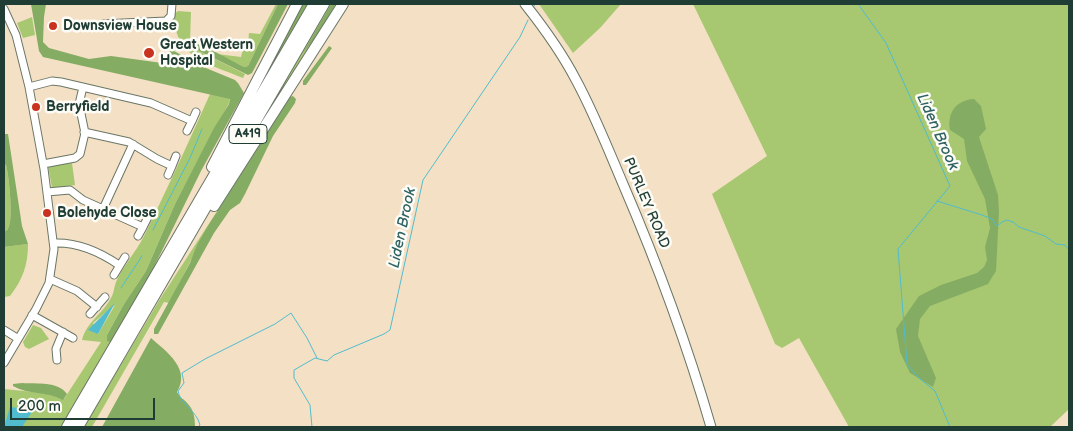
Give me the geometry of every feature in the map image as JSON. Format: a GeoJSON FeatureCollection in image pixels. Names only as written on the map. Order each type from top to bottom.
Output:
{"type":"FeatureCollection","features":[{"type":"Feature","properties":{"kind":"highway","name":"A419"},"geometry":{"type":"LineString","coordinates":[[172,248],[246,99],[297,4]]}},
{"type":"Feature","properties":{"kind":"highway","name":"A419"},"geometry":{"type":"LineString","coordinates":[[68,427],[314,4]]}},
{"type":"Feature","properties":{"kind":"highway","name":"A419"},"geometry":{"type":"LineString","coordinates":[[78,427],[324,4]]}},
{"type":"Feature","properties":{"kind":"highway","name":"A419"},"geometry":{"type":"LineString","coordinates":[[174,264],[188,247],[343,4]]}},
{"type":"Feature","properties":{"kind":"main road","name":"PURLEY ROAD"},"geometry":{"type":"LineString","coordinates":[[525,4],[564,58],[599,129],[646,238],[672,305],[711,427]]}},
{"type":"Feature","properties":{"kind":"street"},"geometry":{"type":"LineString","coordinates":[[102,24],[164,22],[170,18],[172,4]]}},
{"type":"Feature","properties":{"kind":"street"},"geometry":{"type":"LineString","coordinates":[[4,10],[18,39],[29,87],[43,164],[54,243],[50,279],[32,315],[4,363]]}},
{"type":"Feature","properties":{"kind":"street"},"geometry":{"type":"LineString","coordinates":[[4,29],[12,25]]}},
{"type":"Feature","properties":{"kind":"street"},"geometry":{"type":"LineString","coordinates":[[29,87],[52,81],[83,87],[151,104],[192,121]]}},
{"type":"Feature","properties":{"kind":"street"},"geometry":{"type":"LineString","coordinates":[[43,164],[78,157],[84,132],[79,104],[83,87]]}},
{"type":"Feature","properties":{"kind":"street"},"geometry":{"type":"LineString","coordinates":[[187,132],[196,112]]}},
{"type":"Feature","properties":{"kind":"street"},"geometry":{"type":"LineString","coordinates":[[84,132],[133,144],[172,166]]}},
{"type":"Feature","properties":{"kind":"street"},"geometry":{"type":"LineString","coordinates":[[104,209],[133,144]]}},
{"type":"Feature","properties":{"kind":"street"},"geometry":{"type":"LineString","coordinates":[[168,175],[176,156]]}},
{"type":"Feature","properties":{"kind":"street"},"geometry":{"type":"LineString","coordinates":[[47,192],[68,190],[83,200],[142,227]]}},
{"type":"Feature","properties":{"kind":"street"},"geometry":{"type":"LineString","coordinates":[[138,236],[148,217]]}},
{"type":"Feature","properties":{"kind":"street"},"geometry":{"type":"LineString","coordinates":[[54,243],[72,243],[110,259],[119,265]]}},
{"type":"Feature","properties":{"kind":"street"},"geometry":{"type":"LineString","coordinates":[[114,275],[125,257]]}},
{"type":"Feature","properties":{"kind":"street"},"geometry":{"type":"LineString","coordinates":[[50,279],[77,291],[97,306]]}},
{"type":"Feature","properties":{"kind":"street"},"geometry":{"type":"LineString","coordinates":[[90,314],[104,297]]}},
{"type":"Feature","properties":{"kind":"street"},"geometry":{"type":"LineString","coordinates":[[32,315],[73,338]]}},
{"type":"Feature","properties":{"kind":"street"},"geometry":{"type":"LineString","coordinates":[[4,330],[17,338]]}},
{"type":"Feature","properties":{"kind":"street"},"geometry":{"type":"LineString","coordinates":[[57,360],[56,346],[63,332]]}},
{"type":"Feature","properties":{"kind":"green space"},"geometry":{"type":"Polygon","coordinates":[[[31,4],[46,4],[43,42],[49,48],[89,59],[111,56],[162,63],[170,51],[174,51],[201,66],[235,80],[244,93],[201,171],[152,271],[113,340],[110,342],[107,341],[107,335],[124,304],[146,271],[175,204],[230,99],[43,57],[39,51],[31,4]]]}},
{"type":"Feature","properties":{"kind":"green space"},"geometry":{"type":"Polygon","coordinates":[[[276,4],[278,4],[248,66],[244,67],[217,54],[241,57],[244,45],[248,45],[249,33],[260,34],[276,4]]]}},
{"type":"Feature","properties":{"kind":"green space"},"geometry":{"type":"Polygon","coordinates":[[[278,4],[288,4],[252,73],[248,75],[187,45],[188,42],[199,44],[244,67],[248,66],[278,4]]]}},
{"type":"Feature","properties":{"kind":"green space"},"geometry":{"type":"Polygon","coordinates":[[[303,4],[308,4],[276,57],[276,53],[303,4]]]}},
{"type":"Feature","properties":{"kind":"green space"},"geometry":{"type":"Polygon","coordinates":[[[329,4],[331,4],[301,56],[317,36],[336,4],[339,4],[236,163],[329,4]]]}},
{"type":"Feature","properties":{"kind":"green space"},"geometry":{"type":"Polygon","coordinates":[[[331,4],[336,4],[317,36],[301,56],[331,4]]]}},
{"type":"Feature","properties":{"kind":"green space"},"geometry":{"type":"Polygon","coordinates":[[[539,4],[621,4],[600,28],[573,53],[539,4]]]}},
{"type":"Feature","properties":{"kind":"green space"},"geometry":{"type":"Polygon","coordinates":[[[693,4],[1069,4],[1069,409],[1050,427],[849,427],[799,338],[782,348],[775,344],[712,194],[767,156],[693,4]]]}},
{"type":"Feature","properties":{"kind":"green space"},"geometry":{"type":"Polygon","coordinates":[[[178,11],[191,12],[190,41],[187,45],[245,74],[243,78],[207,63],[187,50],[180,41],[176,29],[174,14],[178,11]]]}},
{"type":"Feature","properties":{"kind":"green space"},"geometry":{"type":"Polygon","coordinates":[[[32,17],[35,35],[23,38],[17,23],[32,17]]]}},
{"type":"Feature","properties":{"kind":"green space"},"geometry":{"type":"Polygon","coordinates":[[[329,46],[332,48],[306,85],[303,85],[303,81],[329,46]]]}},
{"type":"Feature","properties":{"kind":"green space"},"geometry":{"type":"Polygon","coordinates":[[[210,94],[230,98],[229,103],[175,204],[146,271],[124,304],[107,335],[113,340],[62,427],[4,427],[4,389],[44,393],[64,399],[101,342],[82,340],[84,333],[109,302],[119,276],[144,236],[210,94]],[[115,305],[93,323],[98,334],[115,305]]]}},
{"type":"Feature","properties":{"kind":"green space"},"geometry":{"type":"Polygon","coordinates":[[[293,96],[296,99],[295,103],[273,136],[240,203],[230,210],[214,233],[158,334],[154,334],[154,329],[208,226],[290,97],[293,96]]]}},
{"type":"Feature","properties":{"kind":"green space"},"geometry":{"type":"Polygon","coordinates":[[[974,99],[981,106],[986,129],[979,137],[998,195],[996,271],[988,284],[930,306],[920,319],[918,336],[936,378],[933,387],[910,373],[900,352],[896,329],[919,296],[941,285],[977,273],[984,267],[987,260],[985,247],[990,228],[985,199],[967,161],[964,139],[950,130],[949,124],[952,113],[958,105],[974,99]]]}},
{"type":"Feature","properties":{"kind":"green space"},"geometry":{"type":"Polygon","coordinates":[[[4,134],[8,134],[22,226],[28,244],[4,247],[4,232],[9,227],[11,214],[8,178],[6,165],[4,164],[4,134]]]}},
{"type":"Feature","properties":{"kind":"green space"},"geometry":{"type":"Polygon","coordinates":[[[72,163],[75,185],[52,188],[48,166],[72,163]]]}},
{"type":"Feature","properties":{"kind":"green space"},"geometry":{"type":"Polygon","coordinates":[[[4,164],[6,165],[8,178],[11,214],[9,227],[4,232],[4,164]]]}},
{"type":"Feature","properties":{"kind":"green space"},"geometry":{"type":"Polygon","coordinates":[[[223,202],[169,303],[164,302],[92,427],[84,427],[160,299],[223,202]]]}},
{"type":"Feature","properties":{"kind":"green space"},"geometry":{"type":"Polygon","coordinates":[[[28,244],[26,265],[21,278],[10,296],[4,297],[4,247],[28,244]]]}},
{"type":"Feature","properties":{"kind":"green space"},"geometry":{"type":"Polygon","coordinates":[[[33,325],[41,328],[49,339],[29,349],[25,347],[23,342],[33,325]]]}},
{"type":"Feature","properties":{"kind":"green space"},"geometry":{"type":"Polygon","coordinates":[[[151,338],[170,355],[179,368],[181,384],[177,392],[192,409],[195,427],[102,427],[151,338]]]}},
{"type":"Feature","properties":{"kind":"green space"},"geometry":{"type":"Polygon","coordinates":[[[13,384],[53,385],[67,394],[63,400],[51,395],[25,391],[13,386],[13,384]]]}},
{"type":"Feature","properties":{"kind":"water"},"geometry":{"type":"Polygon","coordinates":[[[115,303],[98,334],[88,330],[115,303]]]}},
{"type":"Feature","properties":{"kind":"water"},"geometry":{"type":"Polygon","coordinates":[[[10,407],[29,409],[32,412],[22,427],[4,427],[10,407]]]}},
{"type":"Feature","properties":{"kind":"waterway","name":"Liden Brook"},"geometry":{"type":"LineString","coordinates":[[858,4],[886,43],[950,186],[898,249],[907,364],[919,378],[935,391],[950,427]]}},
{"type":"Feature","properties":{"kind":"waterway","name":"Liden Brook"},"geometry":{"type":"LineString","coordinates":[[312,427],[310,405],[294,378],[294,370],[315,358],[327,361],[334,355],[390,330],[423,180],[520,37],[528,20]]}},
{"type":"Feature","properties":{"kind":"waterway"},"geometry":{"type":"LineString","coordinates":[[153,230],[190,158],[202,129]]}},
{"type":"Feature","properties":{"kind":"waterway"},"geometry":{"type":"LineString","coordinates":[[937,201],[992,219],[997,226],[1007,220],[1013,222],[1019,227],[1045,236],[1056,244],[1065,245],[1069,250]]}},
{"type":"Feature","properties":{"kind":"waterway"},"geometry":{"type":"LineString","coordinates":[[121,288],[142,256]]}},
{"type":"Feature","properties":{"kind":"waterway","name":"Liden Brook"},"geometry":{"type":"LineString","coordinates":[[198,427],[200,425],[196,416],[179,396],[178,391],[184,383],[182,373],[205,359],[275,324],[291,313],[317,358]]}},
{"type":"Feature","properties":{"kind":"place","name":"Downsview House"},"geometry":{"type":"Point","coordinates":[53,26]}},
{"type":"Feature","properties":{"kind":"place","name":"Great Western Hospital"},"geometry":{"type":"Point","coordinates":[149,53]}},
{"type":"Feature","properties":{"kind":"place","name":"Berryfield"},"geometry":{"type":"Point","coordinates":[36,107]}},
{"type":"Feature","properties":{"kind":"place","name":"Bolehyde Close"},"geometry":{"type":"Point","coordinates":[47,213]}}]}
